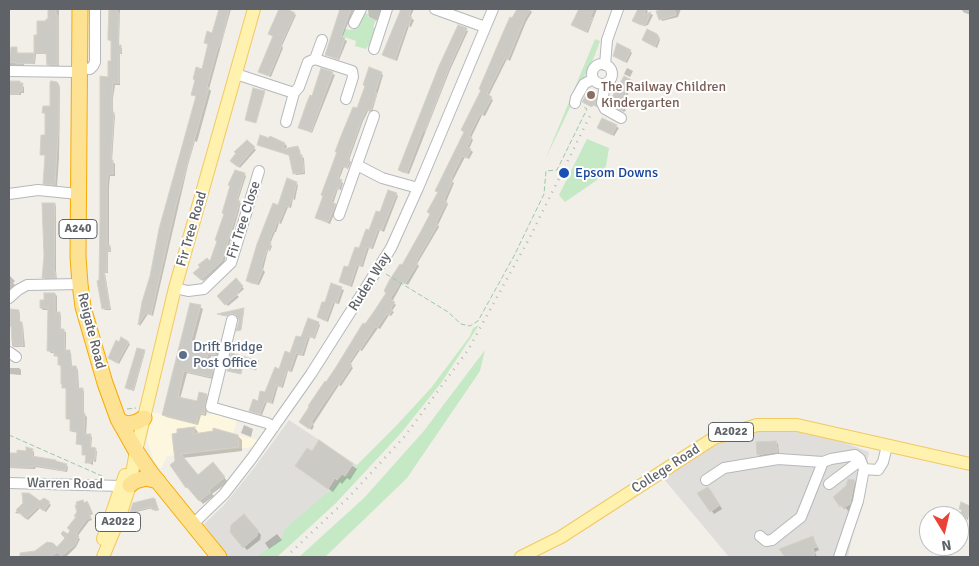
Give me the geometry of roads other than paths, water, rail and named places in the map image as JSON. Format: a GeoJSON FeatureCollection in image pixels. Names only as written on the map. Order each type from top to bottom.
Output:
{"type":"FeatureCollection","features":[{"type":"Feature","properties":{"kind":"highway","name":"Reigate Road"},"geometry":{"type":"LineString","coordinates":[[80,9],[78,194],[80,284],[89,328],[116,414],[136,451],[219,557]]}},
{"type":"Feature","properties":{"kind":"highway"},"geometry":{"type":"LineString","coordinates":[[116,414],[122,422],[128,424],[137,422],[145,412]]}},
{"type":"Feature","properties":{"kind":"highway"},"geometry":{"type":"LineString","coordinates":[[121,485],[146,478],[158,481]]}},
{"type":"Feature","properties":{"kind":"main road","name":"Fir Tree Road"},"geometry":{"type":"LineString","coordinates":[[96,557],[121,485],[136,451],[176,288],[254,9]]}},
{"type":"Feature","properties":{"kind":"main road","name":"College Road"},"geometry":{"type":"LineString","coordinates":[[521,557],[561,537],[714,438],[734,430],[757,425],[797,425],[970,464]]}},
{"type":"Feature","properties":{"kind":"main road","name":"Fir Tree Road"},"geometry":{"type":"LineString","coordinates":[[102,557],[120,516],[121,485]]}},
{"type":"Feature","properties":{"kind":"street"},"geometry":{"type":"LineString","coordinates":[[9,72],[90,69],[94,66],[95,62],[95,9]]}},
{"type":"Feature","properties":{"kind":"street"},"geometry":{"type":"LineString","coordinates":[[354,23],[360,9]]}},
{"type":"Feature","properties":{"kind":"street"},"geometry":{"type":"LineString","coordinates":[[374,48],[388,9]]}},
{"type":"Feature","properties":{"kind":"street"},"geometry":{"type":"LineString","coordinates":[[435,9],[485,26]]}},
{"type":"Feature","properties":{"kind":"street","name":"Ruden Way"},"geometry":{"type":"LineString","coordinates":[[193,524],[224,494],[274,427],[311,374],[392,248],[493,9]]}},
{"type":"Feature","properties":{"kind":"street"},"geometry":{"type":"LineString","coordinates":[[605,65],[607,40],[618,9]]}},
{"type":"Feature","properties":{"kind":"street"},"geometry":{"type":"LineString","coordinates":[[315,59],[322,40]]}},
{"type":"Feature","properties":{"kind":"street"},"geometry":{"type":"LineString","coordinates":[[286,122],[294,93],[299,87],[308,62],[315,59],[352,71],[353,78],[346,99]]}},
{"type":"Feature","properties":{"kind":"street"},"geometry":{"type":"LineString","coordinates":[[598,65],[609,67],[612,73],[610,80],[605,84],[599,84],[593,79],[592,72],[598,65]]}},
{"type":"Feature","properties":{"kind":"street"},"geometry":{"type":"LineString","coordinates":[[236,74],[294,93]]}},
{"type":"Feature","properties":{"kind":"street"},"geometry":{"type":"LineString","coordinates":[[575,103],[584,84],[593,79]]}},
{"type":"Feature","properties":{"kind":"street"},"geometry":{"type":"LineString","coordinates":[[605,84],[602,103],[605,109],[621,118]]}},
{"type":"Feature","properties":{"kind":"street"},"geometry":{"type":"LineString","coordinates":[[339,215],[374,116]]}},
{"type":"Feature","properties":{"kind":"street"},"geometry":{"type":"LineString","coordinates":[[357,165],[382,178],[418,188]]}},
{"type":"Feature","properties":{"kind":"street","name":"Fir Tree Close"},"geometry":{"type":"LineString","coordinates":[[176,288],[188,291],[204,289],[227,269],[231,263],[259,171]]}},
{"type":"Feature","properties":{"kind":"street"},"geometry":{"type":"LineString","coordinates":[[9,194],[44,190],[61,194],[78,194]]}},
{"type":"Feature","properties":{"kind":"street"},"geometry":{"type":"LineString","coordinates":[[9,298],[27,285],[80,284]]}},
{"type":"Feature","properties":{"kind":"street"},"geometry":{"type":"LineString","coordinates":[[232,320],[211,407],[267,423],[274,427]]}},
{"type":"Feature","properties":{"kind":"street"},"geometry":{"type":"LineString","coordinates":[[829,484],[857,463],[873,471],[878,470],[882,467],[887,446]]}},
{"type":"Feature","properties":{"kind":"street"},"geometry":{"type":"LineString","coordinates":[[706,480],[724,468],[778,459],[823,462],[855,455],[862,466],[858,501],[839,557]]}},
{"type":"Feature","properties":{"kind":"street"},"geometry":{"type":"LineString","coordinates":[[760,536],[766,540],[772,540],[801,517],[823,462]]}},
{"type":"Feature","properties":{"kind":"street","name":"Warren Road"},"geometry":{"type":"LineString","coordinates":[[9,483],[121,485]]}},
{"type":"Feature","properties":{"kind":"railway"},"geometry":{"type":"LineString","coordinates":[[286,557],[348,498],[405,436],[468,350],[530,237],[592,112]]}},
{"type":"Feature","properties":{"kind":"place","name":"The Railway Children Kindergarten"},"geometry":{"type":"Point","coordinates":[591,95]}},
{"type":"Feature","properties":{"kind":"place","name":"Epsom Downs"},"geometry":{"type":"Point","coordinates":[564,173]}},
{"type":"Feature","properties":{"kind":"place","name":"Drift Bridge Post Office"},"geometry":{"type":"Point","coordinates":[183,355]}}]}
